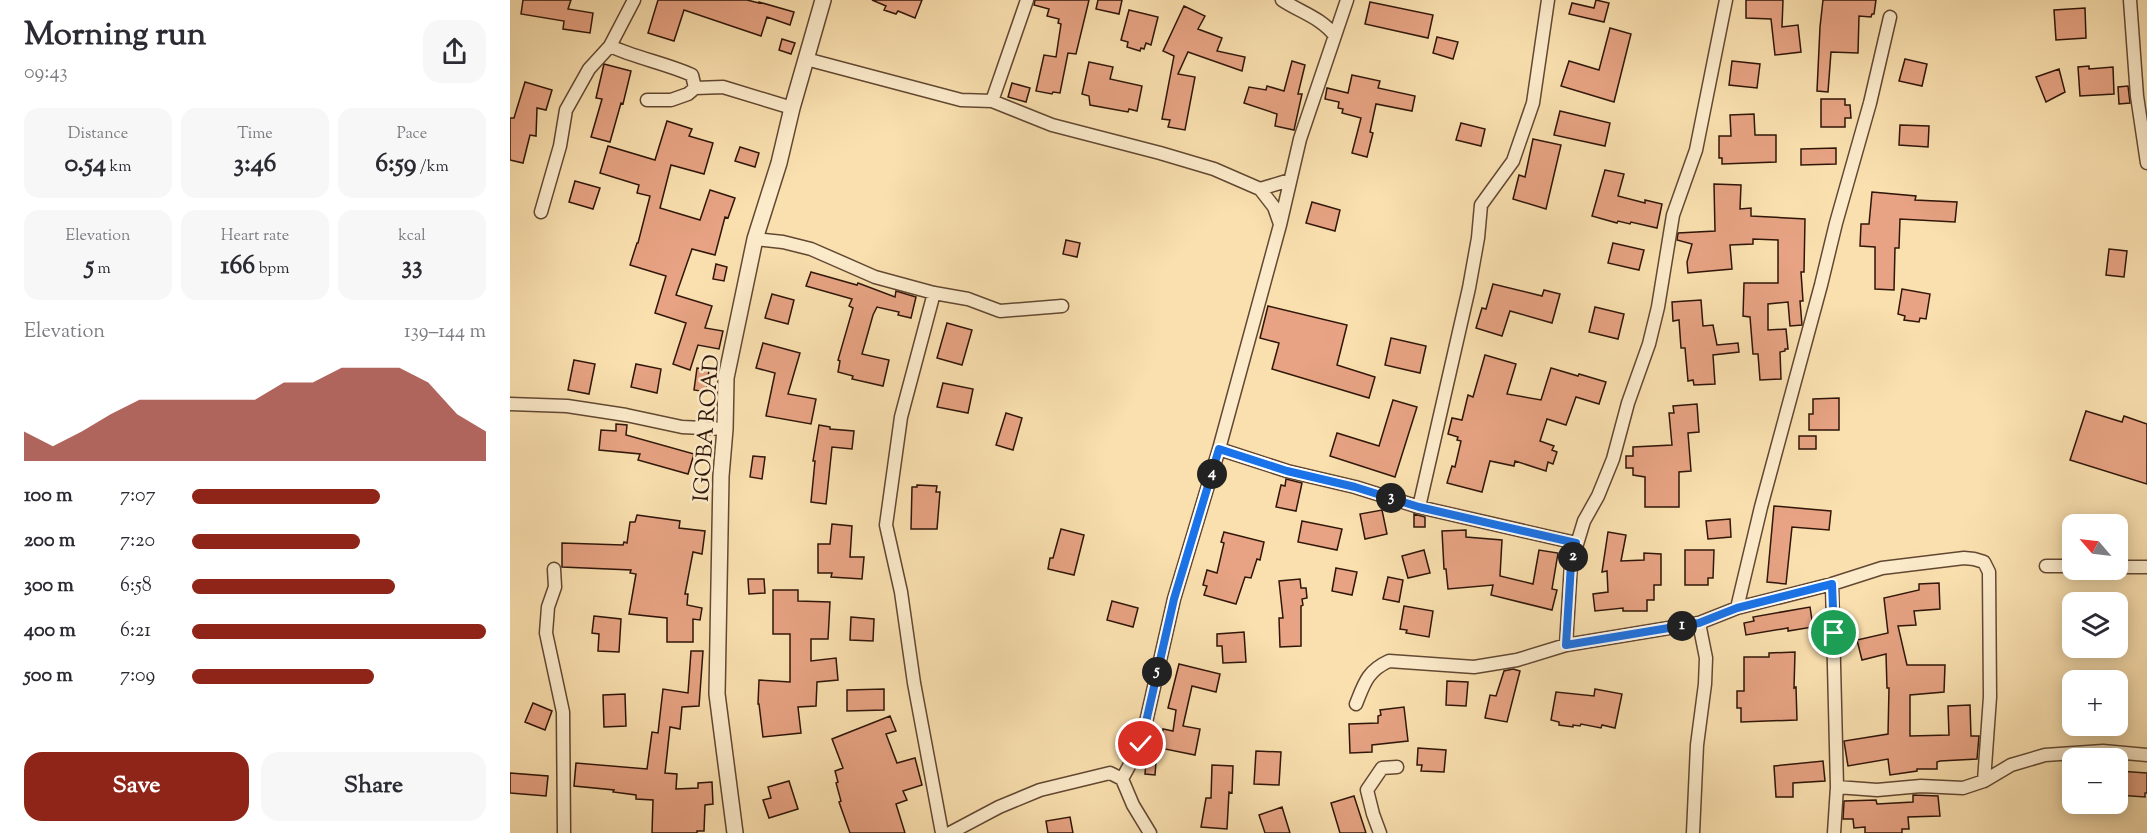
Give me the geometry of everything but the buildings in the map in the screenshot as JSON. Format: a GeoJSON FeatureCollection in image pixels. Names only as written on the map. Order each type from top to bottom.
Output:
{"type":"FeatureCollection","features":[{"type":"Feature","properties":{"kind":"street"},"geometry":{"type":"LineString","coordinates":[[541,212],[560,146],[566,110],[589,69],[610,46],[634,0]]}},
{"type":"Feature","properties":{"kind":"street","name":"IGOBA ROAD"},"geometry":{"type":"LineString","coordinates":[[735,833],[717,694],[721,476],[726,378],[755,239],[779,163],[823,0]]}},
{"type":"Feature","properties":{"kind":"street"},"geometry":{"type":"LineString","coordinates":[[992,101],[1027,0]]}},
{"type":"Feature","properties":{"kind":"street"},"geometry":{"type":"LineString","coordinates":[[1282,0],[1328,27],[1335,36]]}},
{"type":"Feature","properties":{"kind":"street"},"geometry":{"type":"LineString","coordinates":[[1122,779],[1141,744],[1174,599],[1219,449],[1280,225],[1300,140],[1347,0]]}},
{"type":"Feature","properties":{"kind":"street"},"geometry":{"type":"LineString","coordinates":[[1419,507],[1469,288],[1481,205],[1513,161],[1533,103],[1548,0]]}},
{"type":"Feature","properties":{"kind":"street"},"geometry":{"type":"LineString","coordinates":[[1566,645],[1571,564],[1576,543],[1613,459],[1628,403],[1649,344],[1658,307],[1673,215],[1696,150],[1726,0]]}},
{"type":"Feature","properties":{"kind":"street"},"geometry":{"type":"LineString","coordinates":[[2130,0],[2137,96],[2147,164]]}},
{"type":"Feature","properties":{"kind":"street"},"geometry":{"type":"LineString","coordinates":[[1737,608],[1761,507],[1870,103],[1890,16]]}},
{"type":"Feature","properties":{"kind":"street"},"geometry":{"type":"LineString","coordinates":[[610,46],[622,52],[673,66],[692,75],[695,88]]}},
{"type":"Feature","properties":{"kind":"street"},"geometry":{"type":"LineString","coordinates":[[806,59],[961,100],[992,101],[1052,125],[1161,153],[1215,170],[1260,189],[1274,207],[1280,225]]}},
{"type":"Feature","properties":{"kind":"street"},"geometry":{"type":"LineString","coordinates":[[647,100],[671,100],[688,94],[695,88],[723,87],[792,108]]}},
{"type":"Feature","properties":{"kind":"street"},"geometry":{"type":"LineString","coordinates":[[1260,189],[1290,180]]}},
{"type":"Feature","properties":{"kind":"street"},"geometry":{"type":"LineString","coordinates":[[755,239],[783,242],[812,249],[875,277],[934,293],[968,299],[1000,311],[1062,306]]}},
{"type":"Feature","properties":{"kind":"street"},"geometry":{"type":"LineString","coordinates":[[934,293],[901,417],[886,525],[902,592],[914,683],[942,833]]}},
{"type":"Feature","properties":{"kind":"street"},"geometry":{"type":"LineString","coordinates":[[510,404],[567,406],[626,415],[682,428],[725,429]]}},
{"type":"Feature","properties":{"kind":"street"},"geometry":{"type":"LineString","coordinates":[[1219,449],[1419,507],[1576,543]]}},
{"type":"Feature","properties":{"kind":"street"},"geometry":{"type":"LineString","coordinates":[[1356,704],[1369,675],[1376,667],[1389,661],[1474,667],[1517,660],[1566,645],[1699,623],[1737,608],[1832,584],[1882,568],[1964,558],[1974,559],[1984,562],[1989,572],[1990,697],[1984,781]]}},
{"type":"Feature","properties":{"kind":"street"},"geometry":{"type":"LineString","coordinates":[[2046,566],[2062,566]]}},
{"type":"Feature","properties":{"kind":"street"},"geometry":{"type":"LineString","coordinates":[[2128,567],[2147,567]]}},
{"type":"Feature","properties":{"kind":"street"},"geometry":{"type":"LineString","coordinates":[[554,569],[555,587],[548,607],[546,633],[563,712],[564,833]]}},
{"type":"Feature","properties":{"kind":"street"},"geometry":{"type":"LineString","coordinates":[[1832,584],[1837,787],[1834,833]]}},
{"type":"Feature","properties":{"kind":"street"},"geometry":{"type":"LineString","coordinates":[[1693,833],[1697,745],[1706,658],[1699,623]]}},
{"type":"Feature","properties":{"kind":"street"},"geometry":{"type":"LineString","coordinates":[[1837,787],[1877,790],[1922,786],[1963,788],[1984,781],[2011,765],[2045,755],[2103,751],[2147,755]]}},
{"type":"Feature","properties":{"kind":"street"},"geometry":{"type":"LineString","coordinates":[[1380,833],[1367,790],[1382,768],[1397,767]]}},
{"type":"Feature","properties":{"kind":"street"},"geometry":{"type":"LineString","coordinates":[[950,833],[999,807],[1040,790],[1110,773],[1122,779],[1133,805],[1150,833]]}},
{"type":"Feature","properties":{"kind":"route"},"geometry":{"type":"LineString","coordinates":[[1141,744],[1174,599],[1219,449],[1287,471],[1355,487],[1419,507],[1576,543],[1571,564],[1566,645],[1699,623],[1737,608],[1832,584],[1834,633]]}}]}
